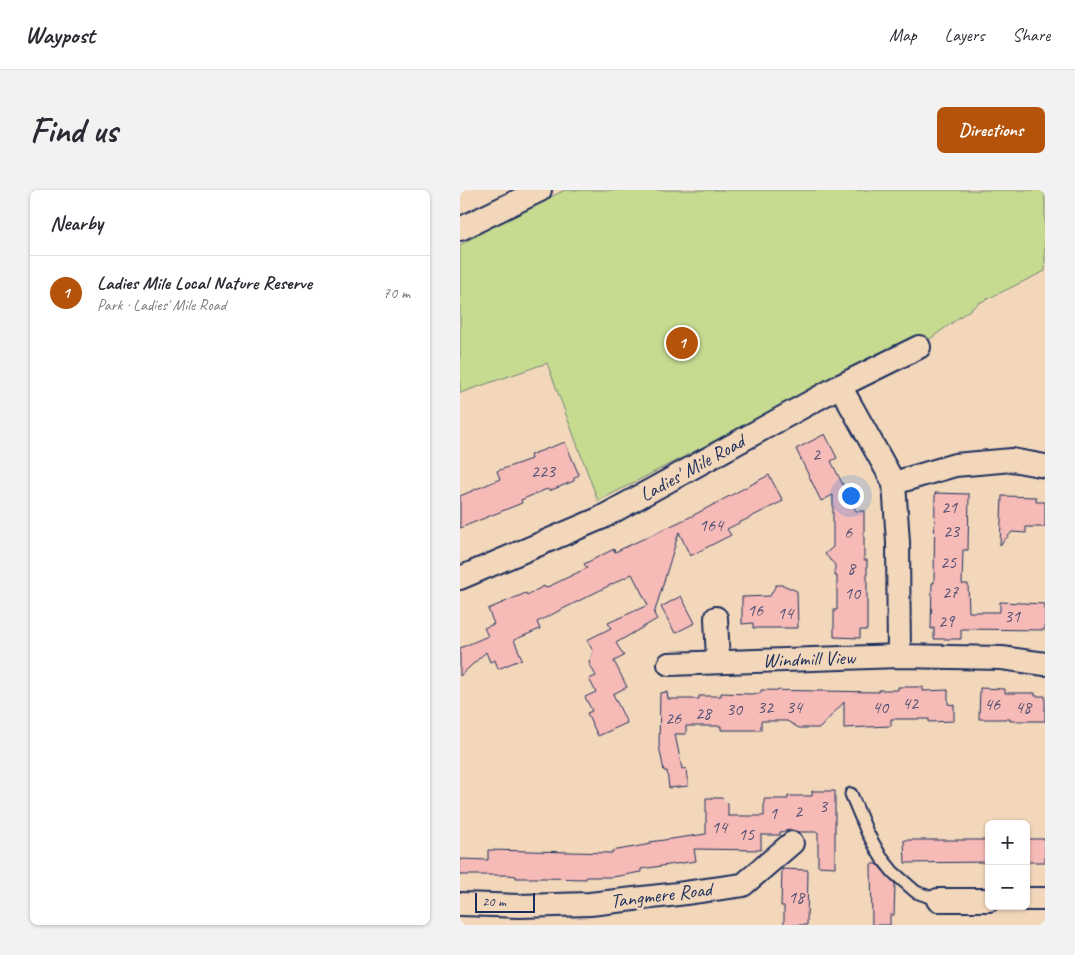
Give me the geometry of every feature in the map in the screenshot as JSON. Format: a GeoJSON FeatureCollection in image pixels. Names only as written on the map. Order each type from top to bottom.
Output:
{"type":"FeatureCollection","features":[{"type":"Feature","properties":{"kind":"street"},"geometry":{"type":"LineString","coordinates":[[460,229],[540,190]]}},
{"type":"Feature","properties":{"kind":"street","name":"Ladies' Mile Road"},"geometry":{"type":"LineString","coordinates":[[460,578],[601,518],[840,386],[919,347]]}},
{"type":"Feature","properties":{"kind":"street"},"geometry":{"type":"LineString","coordinates":[[840,386],[894,483],[898,542],[898,656]]}},
{"type":"Feature","properties":{"kind":"street"},"geometry":{"type":"LineString","coordinates":[[894,483],[955,465],[1012,460],[1045,466]]}},
{"type":"Feature","properties":{"kind":"street"},"geometry":{"type":"LineString","coordinates":[[716,618],[718,662]]}},
{"type":"Feature","properties":{"kind":"street","name":"Windmill View"},"geometry":{"type":"LineString","coordinates":[[669,664],[898,656],[1002,658],[1045,664]]}},
{"type":"Feature","properties":{"kind":"street","name":"Tangmere Road"},"geometry":{"type":"LineString","coordinates":[[460,904],[520,906],[590,904],[743,885],[792,843]]}},
{"type":"Feature","properties":{"kind":"street"},"geometry":{"type":"LineString","coordinates":[[1030,899],[1045,899]]}},
{"type":"Feature","properties":{"kind":"street"},"geometry":{"type":"LineString","coordinates":[[938,900],[985,900]]}},
{"type":"Feature","properties":{"kind":"lane"},"geometry":{"type":"LineString","coordinates":[[851,794],[867,832],[893,872],[916,892],[938,900]]}},
{"type":"Feature","properties":{"kind":"green space"},"geometry":{"type":"Polygon","coordinates":[[[565,190],[1045,190],[1045,271],[979,303],[919,347],[912,339],[598,501],[547,363],[460,393],[460,245],[502,221],[565,190]]]}},
{"type":"Feature","properties":{"kind":"building"},"geometry":{"type":"Polygon","coordinates":[[[825,434],[837,458],[831,461],[856,511],[864,511],[864,560],[867,560],[867,630],[860,630],[860,638],[834,637],[834,610],[837,610],[837,576],[835,576],[835,565],[825,554],[833,547],[833,495],[821,501],[796,449],[825,434]]]}},
{"type":"Feature","properties":{"kind":"building"},"geometry":{"type":"Polygon","coordinates":[[[565,442],[579,475],[574,478],[574,481],[549,491],[547,489],[521,500],[522,503],[460,528],[460,496],[500,479],[497,471],[531,459],[530,455],[565,442]]]}},
{"type":"Feature","properties":{"kind":"building"},"geometry":{"type":"Polygon","coordinates":[[[769,475],[783,501],[727,529],[731,535],[690,556],[679,532],[654,614],[657,619],[616,643],[624,656],[614,661],[627,687],[613,694],[627,723],[598,736],[587,713],[592,711],[585,697],[596,692],[589,679],[596,676],[589,663],[593,651],[587,640],[611,628],[608,623],[648,605],[632,574],[537,622],[540,629],[514,640],[522,659],[498,669],[495,660],[490,662],[486,652],[460,676],[460,648],[488,636],[484,628],[494,624],[488,609],[526,593],[527,595],[544,586],[545,588],[554,584],[587,568],[584,564],[614,549],[615,552],[692,516],[769,475]]]}},
{"type":"Feature","properties":{"kind":"building"},"geometry":{"type":"Polygon","coordinates":[[[935,493],[969,494],[968,550],[963,550],[962,584],[968,584],[969,612],[1000,612],[1000,602],[1045,604],[1045,630],[961,629],[961,639],[934,639],[934,628],[931,629],[932,583],[934,583],[935,493]]]}},
{"type":"Feature","properties":{"kind":"building"},"geometry":{"type":"Polygon","coordinates":[[[1002,496],[1036,497],[1036,502],[1045,502],[1045,527],[1026,527],[1026,533],[1012,532],[1000,545],[1002,496]]]}},
{"type":"Feature","properties":{"kind":"building"},"geometry":{"type":"Polygon","coordinates":[[[776,585],[783,585],[797,591],[798,628],[753,628],[753,623],[742,624],[742,597],[770,596],[776,585]]]}},
{"type":"Feature","properties":{"kind":"building"},"geometry":{"type":"Polygon","coordinates":[[[681,596],[695,623],[675,633],[661,607],[681,596]]]}},
{"type":"Feature","properties":{"kind":"building"},"geometry":{"type":"Polygon","coordinates":[[[898,687],[923,687],[923,691],[948,690],[948,704],[954,705],[954,721],[929,722],[929,719],[891,719],[891,726],[844,728],[844,702],[820,728],[799,728],[787,721],[761,721],[761,730],[721,730],[721,726],[686,726],[686,734],[675,734],[682,769],[686,768],[688,786],[669,788],[667,771],[664,771],[659,746],[660,693],[667,692],[668,699],[699,699],[699,696],[721,696],[721,693],[761,693],[761,690],[879,692],[879,690],[898,690],[898,687]]]}},
{"type":"Feature","properties":{"kind":"building"},"geometry":{"type":"Polygon","coordinates":[[[980,688],[1005,689],[1005,693],[1035,693],[1035,696],[1045,696],[1045,721],[979,719],[980,688]]]}},
{"type":"Feature","properties":{"kind":"building"},"geometry":{"type":"Polygon","coordinates":[[[812,791],[835,791],[835,867],[818,866],[818,832],[790,830],[780,832],[780,835],[761,835],[761,850],[694,849],[696,861],[641,869],[641,872],[613,877],[586,877],[586,879],[516,878],[516,876],[509,875],[460,875],[460,859],[488,860],[488,850],[612,853],[612,851],[651,844],[650,842],[706,834],[706,798],[722,798],[728,804],[728,816],[764,816],[764,799],[812,796],[812,791]]]}},
{"type":"Feature","properties":{"kind":"building"},"geometry":{"type":"Polygon","coordinates":[[[1030,839],[1045,839],[1045,862],[1030,862],[1030,839]]]}},
{"type":"Feature","properties":{"kind":"building"},"geometry":{"type":"Polygon","coordinates":[[[904,840],[985,840],[985,862],[905,863],[904,840]]]}},
{"type":"Feature","properties":{"kind":"building"},"geometry":{"type":"Polygon","coordinates":[[[871,864],[877,864],[895,884],[894,915],[890,915],[890,925],[872,925],[871,864]]]}},
{"type":"Feature","properties":{"kind":"building"},"geometry":{"type":"Polygon","coordinates":[[[782,869],[808,870],[807,925],[784,925],[784,906],[781,906],[782,869]]]}},
{"type":"Feature","properties":{"kind":"place","name":"Ladies Mile Local Nature Reserve"},"geometry":{"type":"Point","coordinates":[682,343]}}]}
